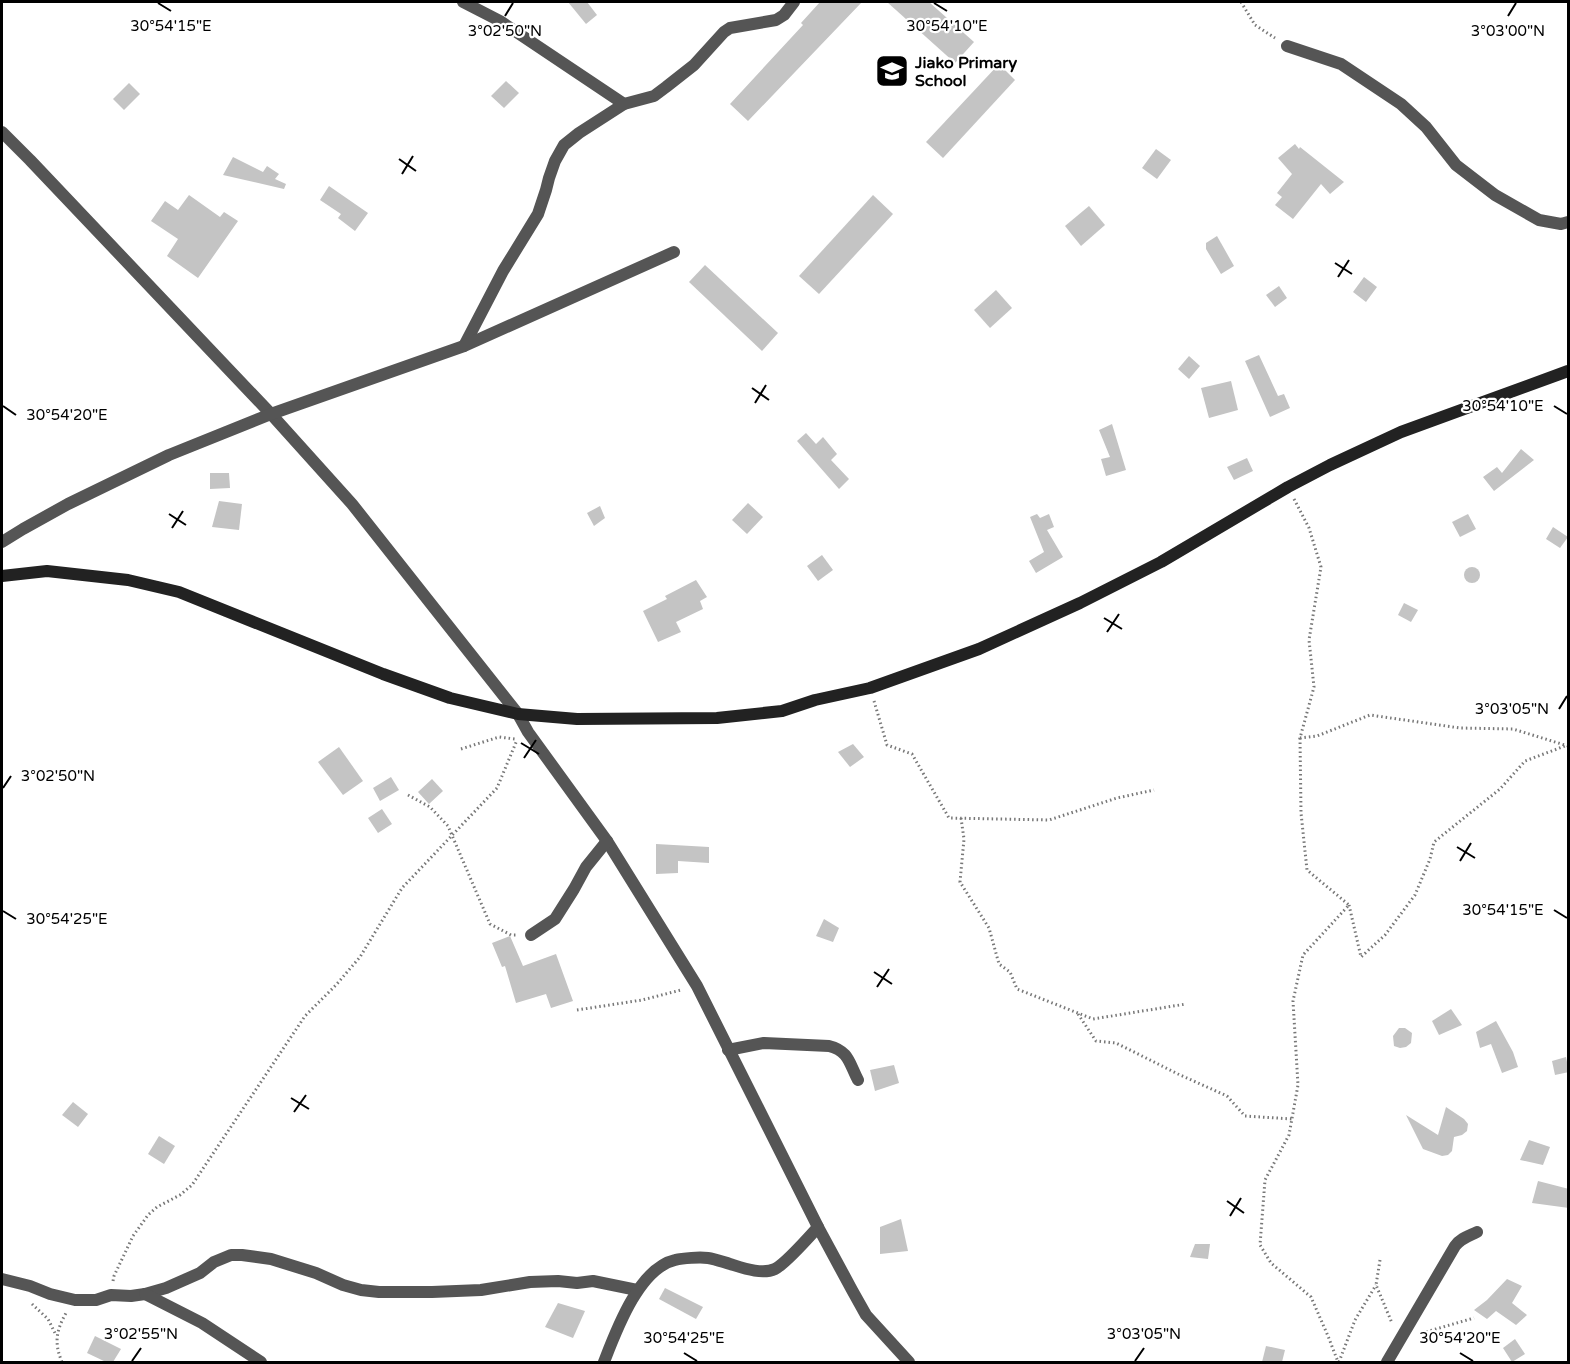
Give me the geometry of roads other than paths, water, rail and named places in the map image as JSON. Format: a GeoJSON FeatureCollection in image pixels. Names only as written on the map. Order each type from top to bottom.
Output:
{"type":"FeatureCollection","features":[{"type":"Feature","properties":{"kind":"street"},"geometry":{"type":"LineString","coordinates":[[463,2],[500,21],[624,104]]}},
{"type":"Feature","properties":{"kind":"street"},"geometry":{"type":"LineString","coordinates":[[464,346],[503,271],[538,214],[555,161],[564,146],[579,133],[624,104],[654,96],[694,65],[730,28],[776,20],[784,15],[794,2]]}},
{"type":"Feature","properties":{"kind":"street"},"geometry":{"type":"LineString","coordinates":[[1287,46],[1341,64],[1401,104],[1426,127],[1456,165],[1495,195],[1539,220],[1561,224],[1569,222]]}},
{"type":"Feature","properties":{"kind":"street"},"geometry":{"type":"LineString","coordinates":[[2,132],[271,414],[352,504],[518,714],[528,732],[607,841],[697,986],[818,1227],[866,1315],[909,1362]]}},
{"type":"Feature","properties":{"kind":"street"},"geometry":{"type":"LineString","coordinates":[[2,542],[68,504],[169,455],[271,414],[464,346],[674,252]]}},
{"type":"Feature","properties":{"kind":"street"},"geometry":{"type":"LineString","coordinates":[[2,576],[47,571],[128,580],[179,592],[383,674],[450,698],[518,714],[577,719],[717,718],[782,711],[815,700],[870,688],[979,649],[1080,603],[1161,562],[1288,487],[1330,465],[1401,432],[1569,371]]}},
{"type":"Feature","properties":{"kind":"street"},"geometry":{"type":"LineString","coordinates":[[531,934],[555,920],[586,867],[607,841]]}},
{"type":"Feature","properties":{"kind":"street"},"geometry":{"type":"LineString","coordinates":[[728,1050],[765,1043],[838,1048],[845,1053],[858,1080]]}},
{"type":"Feature","properties":{"kind":"street"},"geometry":{"type":"LineString","coordinates":[[604,1362],[637,1290],[666,1264],[676,1260],[708,1258],[764,1272],[775,1269],[786,1260],[818,1227]]}},
{"type":"Feature","properties":{"kind":"street"},"geometry":{"type":"LineString","coordinates":[[1387,1362],[1455,1246],[1459,1241],[1477,1232]]}},
{"type":"Feature","properties":{"kind":"street"},"geometry":{"type":"LineString","coordinates":[[2,1279],[75,1300],[96,1300],[111,1295],[145,1294],[188,1280],[214,1262],[231,1255],[242,1255],[271,1259],[307,1270],[343,1285],[378,1292],[481,1290],[531,1282],[558,1281],[577,1283],[593,1281],[637,1290]]}},
{"type":"Feature","properties":{"kind":"street"},"geometry":{"type":"LineString","coordinates":[[145,1294],[202,1323],[261,1362]]}},
{"type":"Feature","properties":{"kind":"place","name":"Jiako Primary School"},"geometry":{"type":"Point","coordinates":[892,71]}}]}
